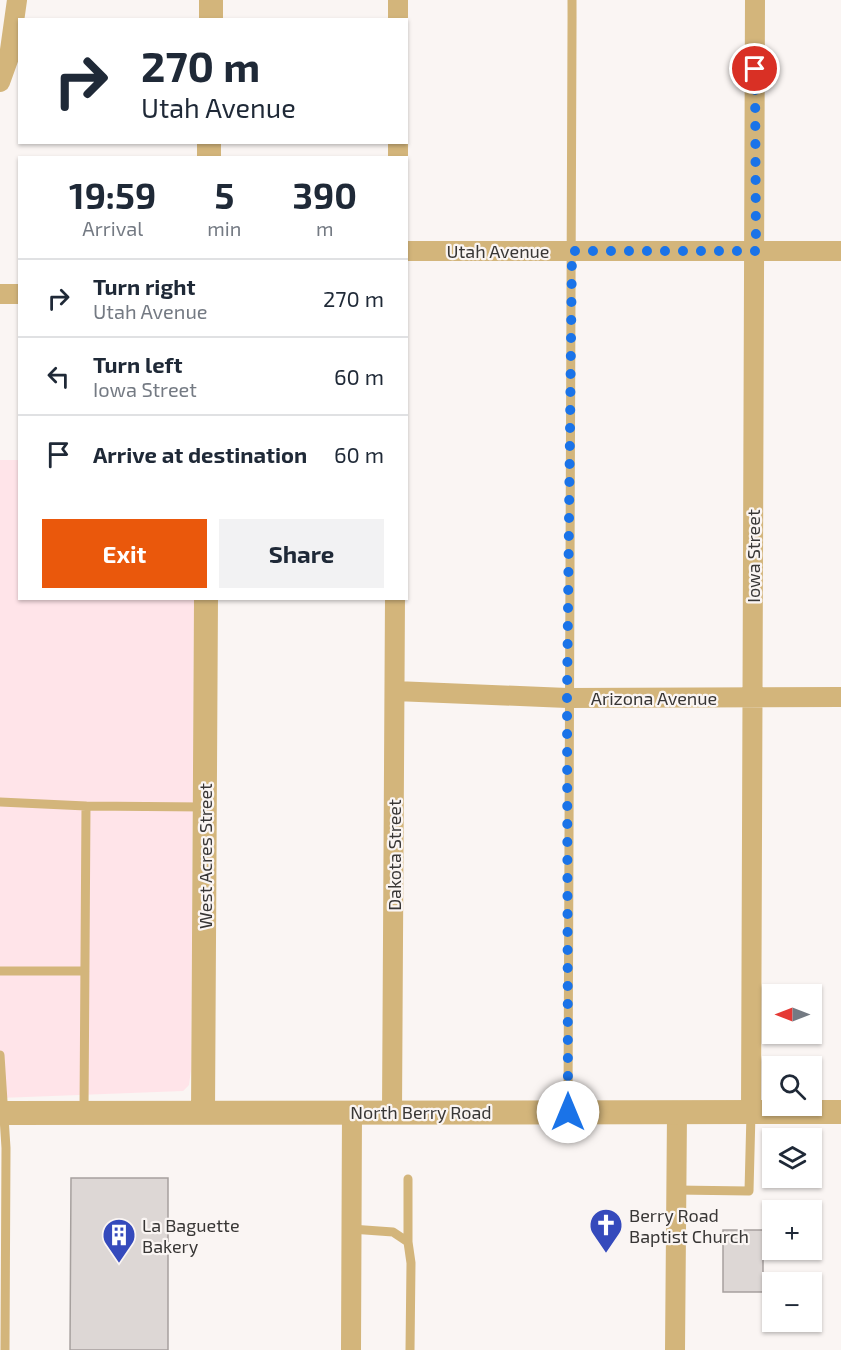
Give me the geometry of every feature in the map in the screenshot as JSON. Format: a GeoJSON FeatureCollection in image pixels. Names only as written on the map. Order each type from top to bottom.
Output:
{"type":"FeatureCollection","features":[{"type":"Feature","properties":{"kind":"street"},"geometry":{"type":"LineString","coordinates":[[0,82],[11,48],[16,0]]}},
{"type":"Feature","properties":{"kind":"street"},"geometry":{"type":"LineString","coordinates":[[211,0],[211,18]]}},
{"type":"Feature","properties":{"kind":"street"},"geometry":{"type":"LineString","coordinates":[[398,0],[398,18]]}},
{"type":"Feature","properties":{"kind":"street","name":"Iowa Street"},"geometry":{"type":"LineString","coordinates":[[751,1113],[756,251],[755,0]]}},
{"type":"Feature","properties":{"kind":"street","name":"Utah Avenue"},"geometry":{"type":"LineString","coordinates":[[408,251],[841,251]]}},
{"type":"Feature","properties":{"kind":"street"},"geometry":{"type":"LineString","coordinates":[[0,294],[18,294]]}},
{"type":"Feature","properties":{"kind":"street","name":"West Acres Street"},"geometry":{"type":"LineString","coordinates":[[203,1113],[206,600]]}},
{"type":"Feature","properties":{"kind":"street","name":"Dakota Street"},"geometry":{"type":"LineString","coordinates":[[392,1112],[395,600]]}},
{"type":"Feature","properties":{"kind":"street","name":"Arizona Avenue"},"geometry":{"type":"LineString","coordinates":[[395,691],[567,698],[841,697]]}},
{"type":"Feature","properties":{"kind":"street"},"geometry":{"type":"LineString","coordinates":[[351,1350],[352,1112]]}},
{"type":"Feature","properties":{"kind":"street","name":"North Berry Road"},"geometry":{"type":"LineString","coordinates":[[2,1113],[841,1112]]}},
{"type":"Feature","properties":{"kind":"street"},"geometry":{"type":"LineString","coordinates":[[675,1350],[676,1113]]}},
{"type":"Feature","properties":{"kind":"lane"},"geometry":{"type":"LineString","coordinates":[[568,1112],[567,698],[572,0]]}},
{"type":"Feature","properties":{"kind":"lane"},"geometry":{"type":"LineString","coordinates":[[0,802],[86,806],[205,807]]}},
{"type":"Feature","properties":{"kind":"lane"},"geometry":{"type":"LineString","coordinates":[[84,1113],[86,806]]}},
{"type":"Feature","properties":{"kind":"lane"},"geometry":{"type":"LineString","coordinates":[[0,971],[85,971]]}},
{"type":"Feature","properties":{"kind":"lane"},"geometry":{"type":"LineString","coordinates":[[0,1055],[5,1350]]}},
{"type":"Feature","properties":{"kind":"lane"},"geometry":{"type":"LineString","coordinates":[[676,1190],[749,1191],[751,1113]]}},
{"type":"Feature","properties":{"kind":"lane"},"geometry":{"type":"LineString","coordinates":[[408,1179],[408,1242],[411,1263],[410,1350]]}},
{"type":"Feature","properties":{"kind":"lane"},"geometry":{"type":"LineString","coordinates":[[351,1228],[393,1232],[408,1242]]}},
{"type":"Feature","properties":{"kind":"shaded area"},"geometry":{"type":"Polygon","coordinates":[[[0,460],[18,460],[18,600],[194,600],[191,1070],[189,1085],[183,1091],[0,1098],[0,460]]]}},
{"type":"Feature","properties":{"kind":"building","name":"La Baguette Bakery"},"geometry":{"type":"Polygon","coordinates":[[[71,1178],[168,1178],[168,1350],[70,1350],[71,1178]]]}},
{"type":"Feature","properties":{"kind":"building"},"geometry":{"type":"Polygon","coordinates":[[[723,1230],[762,1230],[762,1292],[723,1292],[723,1230]]]}},
{"type":"Feature","properties":{"kind":"place","name":"Berry Road Baptist Church"},"geometry":{"type":"Point","coordinates":[606,1254]}},
{"type":"Feature","properties":{"kind":"place","name":"La Baguette Bakery"},"geometry":{"type":"Point","coordinates":[119,1264]}},
{"type":"Feature","properties":{"kind":"route"},"geometry":{"type":"LineString","coordinates":[[568,1112],[567,698],[572,251],[756,251],[755,69]]}}]}
